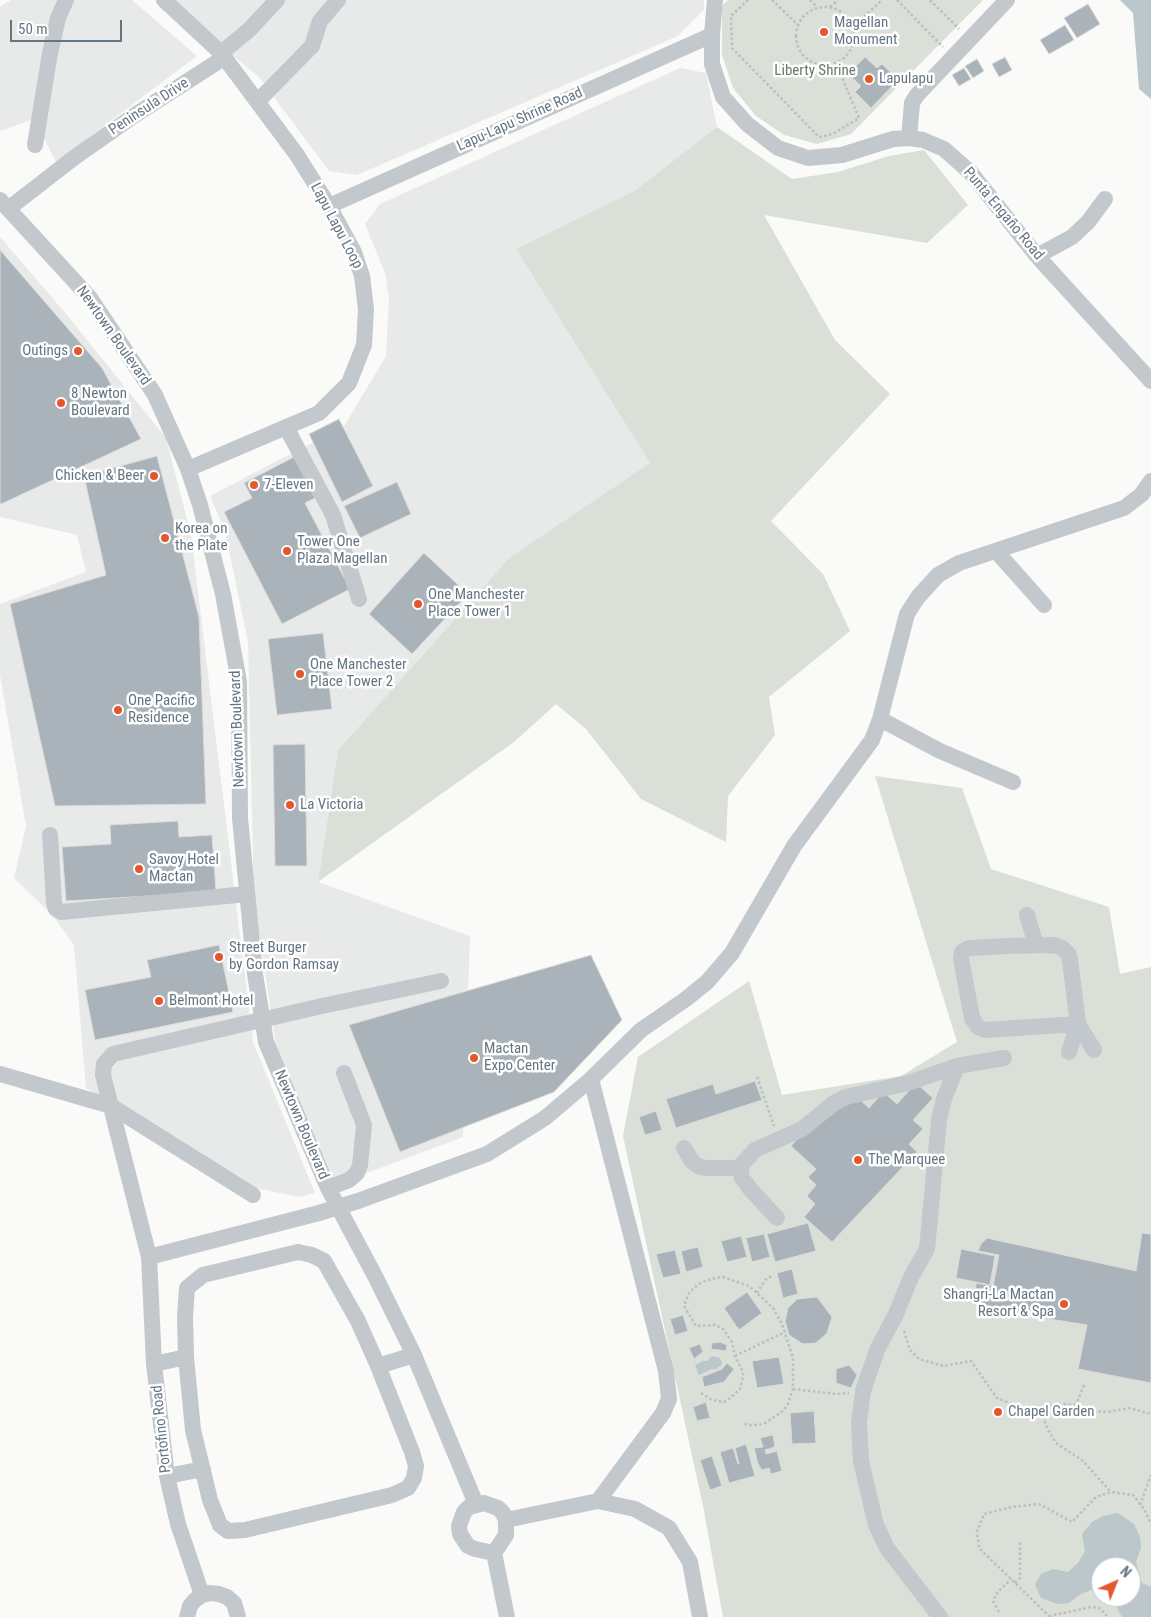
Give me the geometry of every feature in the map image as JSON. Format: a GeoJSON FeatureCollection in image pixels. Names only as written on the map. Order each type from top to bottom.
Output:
{"type":"FeatureCollection","features":[{"type":"Feature","properties":{"kind":"street"},"geometry":{"type":"LineString","coordinates":[[35,145],[50,53],[58,18],[66,0]]}},
{"type":"Feature","properties":{"kind":"street"},"geometry":{"type":"LineString","coordinates":[[164,0],[223,55]]}},
{"type":"Feature","properties":{"kind":"street","name":"Peninsula Drive"},"geometry":{"type":"LineString","coordinates":[[3,204],[223,55],[277,0]]}},
{"type":"Feature","properties":{"kind":"street"},"geometry":{"type":"LineString","coordinates":[[258,101],[312,46],[320,21],[338,0]]}},
{"type":"Feature","properties":{"kind":"street","name":"Punta Engaño Road"},"geometry":{"type":"LineString","coordinates":[[715,0],[712,64],[723,96],[747,124],[778,148],[808,158],[842,155],[893,139],[909,138],[923,140],[944,149],[971,173],[1037,256],[1151,381]]}},
{"type":"Feature","properties":{"kind":"street"},"geometry":{"type":"LineString","coordinates":[[909,138],[912,103],[917,95],[1007,0]]}},
{"type":"Feature","properties":{"kind":"street","name":"Lapu-Lapu Shrine Road"},"geometry":{"type":"LineString","coordinates":[[329,206],[712,35]]}},
{"type":"Feature","properties":{"kind":"street","name":"Lapu Lapu Loop"},"geometry":{"type":"LineString","coordinates":[[188,469],[319,413],[349,383],[364,345],[366,309],[362,276],[354,252],[329,206],[297,155],[223,55]]}},
{"type":"Feature","properties":{"kind":"street"},"geometry":{"type":"LineString","coordinates":[[1037,256],[1072,237],[1088,222],[1105,199]]}},
{"type":"Feature","properties":{"kind":"street","name":"Newtown Boulevard"},"geometry":{"type":"LineString","coordinates":[[3,204],[90,298],[155,395],[188,469],[200,505],[223,594],[239,682],[240,818],[255,974],[266,1042],[337,1208],[376,1278],[414,1355],[476,1504]]}},
{"type":"Feature","properties":{"kind":"street"},"geometry":{"type":"LineString","coordinates":[[286,427],[333,515],[359,599]]}},
{"type":"Feature","properties":{"kind":"street"},"geometry":{"type":"LineString","coordinates":[[149,1257],[337,1208],[487,1154],[545,1118],[592,1079],[641,1030],[707,982],[732,953],[794,846],[872,740],[880,719],[908,614],[918,597],[938,576],[959,563],[1124,508],[1141,495],[1151,481]]}},
{"type":"Feature","properties":{"kind":"street"},"geometry":{"type":"LineString","coordinates":[[996,551],[1044,605]]}},
{"type":"Feature","properties":{"kind":"street"},"geometry":{"type":"LineString","coordinates":[[880,719],[940,751],[1014,782]]}},
{"type":"Feature","properties":{"kind":"street"},"geometry":{"type":"LineString","coordinates":[[50,835],[54,902],[56,909],[60,912],[247,894]]}},
{"type":"Feature","properties":{"kind":"street"},"geometry":{"type":"LineString","coordinates":[[1027,915],[1036,945]]}},
{"type":"Feature","properties":{"kind":"street"},"geometry":{"type":"LineString","coordinates":[[1078,1024],[985,1030],[978,1027],[973,1021],[961,958],[962,952],[967,948],[1058,946],[1069,955],[1078,1024],[1094,1050]]}},
{"type":"Feature","properties":{"kind":"street","name":"Portofino Road"},"geometry":{"type":"LineString","coordinates":[[202,1595],[178,1524],[167,1476],[154,1364],[149,1257],[110,1106],[103,1075],[104,1064],[113,1054],[263,1019],[441,981]]}},
{"type":"Feature","properties":{"kind":"street"},"geometry":{"type":"LineString","coordinates":[[1069,1052],[1078,1024]]}},
{"type":"Feature","properties":{"kind":"street"},"geometry":{"type":"LineString","coordinates":[[777,1218],[744,1182],[741,1173],[745,1160],[755,1150],[802,1129],[834,1103],[846,1096],[908,1083],[957,1066],[1004,1058]]}},
{"type":"Feature","properties":{"kind":"street"},"geometry":{"type":"LineString","coordinates":[[940,1617],[887,1548],[876,1525],[863,1469],[859,1423],[863,1391],[877,1350],[896,1314],[911,1277],[927,1249],[940,1109],[957,1066]]}},
{"type":"Feature","properties":{"kind":"street"},"geometry":{"type":"LineString","coordinates":[[328,1188],[349,1180],[357,1173],[360,1165],[364,1125],[344,1073]]}},
{"type":"Feature","properties":{"kind":"street"},"geometry":{"type":"LineString","coordinates":[[0,1074],[110,1106],[253,1195]]}},
{"type":"Feature","properties":{"kind":"street"},"geometry":{"type":"LineString","coordinates":[[592,1079],[666,1371],[669,1399],[663,1414],[598,1501]]}},
{"type":"Feature","properties":{"kind":"street"},"geometry":{"type":"LineString","coordinates":[[684,1148],[692,1161],[698,1166],[705,1168],[741,1168]]}},
{"type":"Feature","properties":{"kind":"street"},"geometry":{"type":"LineString","coordinates":[[298,1252],[312,1255],[324,1261],[358,1320],[378,1366],[416,1466],[414,1478],[408,1488],[392,1495],[244,1530],[228,1532],[220,1525],[214,1512],[192,1430],[186,1357],[185,1317],[188,1288],[194,1282],[203,1276],[298,1252]]}},
{"type":"Feature","properties":{"kind":"street"},"geometry":{"type":"LineString","coordinates":[[378,1366],[414,1355]]}},
{"type":"Feature","properties":{"kind":"street"},"geometry":{"type":"LineString","coordinates":[[154,1364],[186,1357]]}},
{"type":"Feature","properties":{"kind":"street"},"geometry":{"type":"LineString","coordinates":[[167,1476],[203,1468]]}},
{"type":"Feature","properties":{"kind":"street"},"geometry":{"type":"LineString","coordinates":[[506,1520],[598,1501],[635,1509],[669,1528],[690,1562],[700,1617]]}},
{"type":"Feature","properties":{"kind":"street"},"geometry":{"type":"LineString","coordinates":[[494,1552],[475,1550],[468,1546],[460,1534],[459,1526],[464,1512],[476,1504],[491,1504],[503,1513],[506,1520],[506,1535],[494,1552],[507,1617]]}},
{"type":"Feature","properties":{"kind":"street"},"geometry":{"type":"LineString","coordinates":[[187,1617],[190,1606],[202,1595],[210,1593],[227,1597],[234,1603],[238,1617]]}},
{"type":"Feature","properties":{"kind":"path"},"geometry":{"type":"LineString","coordinates":[[748,0],[731,16],[732,48],[819,137],[833,134],[858,118],[836,63]]}},
{"type":"Feature","properties":{"kind":"path"},"geometry":{"type":"LineString","coordinates":[[772,0],[798,25]]}},
{"type":"Feature","properties":{"kind":"path"},"geometry":{"type":"LineString","coordinates":[[810,0],[817,7]]}},
{"type":"Feature","properties":{"kind":"path"},"geometry":{"type":"LineString","coordinates":[[830,7],[838,0]]}},
{"type":"Feature","properties":{"kind":"path"},"geometry":{"type":"LineString","coordinates":[[853,27],[882,0]]}},
{"type":"Feature","properties":{"kind":"path"},"geometry":{"type":"LineString","coordinates":[[897,0],[953,57]]}},
{"type":"Feature","properties":{"kind":"path"},"geometry":{"type":"LineString","coordinates":[[930,0],[970,39]]}},
{"type":"Feature","properties":{"kind":"path"},"geometry":{"type":"LineString","coordinates":[[817,7],[830,7],[845,14],[853,27],[853,46],[846,56],[836,63],[830,65],[816,64],[800,51],[796,38],[798,25],[802,17],[809,11],[817,7]]}},
{"type":"Feature","properties":{"kind":"path"},"geometry":{"type":"LineString","coordinates":[[757,1077],[778,1139]]}},
{"type":"Feature","properties":{"kind":"path"},"geometry":{"type":"LineString","coordinates":[[757,1294],[765,1280],[772,1276]]}},
{"type":"Feature","properties":{"kind":"path"},"geometry":{"type":"LineString","coordinates":[[701,1393],[719,1402],[724,1402],[740,1389],[743,1378],[743,1372],[735,1356],[732,1342],[722,1328],[715,1325],[700,1326],[694,1324],[684,1306],[689,1293],[695,1287],[702,1282],[724,1277],[748,1286],[773,1308],[785,1332],[793,1358],[793,1389],[788,1404],[783,1411],[758,1425],[742,1423]]}},
{"type":"Feature","properties":{"kind":"path"},"geometry":{"type":"LineString","coordinates":[[896,1314],[910,1350],[919,1359],[943,1366],[971,1361],[997,1398],[1022,1408],[1053,1404],[1076,1405],[1092,1411],[1108,1412],[1129,1408],[1151,1414]]}},
{"type":"Feature","properties":{"kind":"path"},"geometry":{"type":"LineString","coordinates":[[735,1356],[785,1332]]}},
{"type":"Feature","properties":{"kind":"path"},"geometry":{"type":"LineString","coordinates":[[1076,1405],[1084,1385]]}},
{"type":"Feature","properties":{"kind":"path"},"geometry":{"type":"LineString","coordinates":[[793,1389],[836,1394],[863,1391]]}},
{"type":"Feature","properties":{"kind":"path"},"geometry":{"type":"LineString","coordinates":[[1053,1404],[1044,1410],[1044,1419],[1047,1428],[1056,1442],[1082,1461],[1111,1492]]}},
{"type":"Feature","properties":{"kind":"path"},"geometry":{"type":"LineString","coordinates":[[1140,1505],[1151,1475]]}},
{"type":"Feature","properties":{"kind":"path"},"geometry":{"type":"LineString","coordinates":[[1108,1617],[1099,1608],[1092,1607],[1049,1616],[979,1548],[976,1531],[984,1514],[1011,1507],[1039,1504],[1072,1522],[1096,1497],[1111,1492],[1133,1495],[1151,1524]]}},
{"type":"Feature","properties":{"kind":"path"},"geometry":{"type":"LineString","coordinates":[[1015,1583],[1020,1578],[1020,1541]]}},
{"type":"Feature","properties":{"kind":"path"},"geometry":{"type":"LineString","coordinates":[[999,1612],[994,1601],[997,1594],[1011,1579]]}},
{"type":"Feature","properties":{"kind":"shaded area"},"geometry":{"type":"Polygon","coordinates":[[[11,0],[132,0],[197,56],[56,162],[34,119],[0,131],[0,7],[11,0]]]}},
{"type":"Feature","properties":{"kind":"shaded area"},"geometry":{"type":"Polygon","coordinates":[[[165,0],[704,0],[704,10],[678,36],[357,175],[329,171],[259,77],[165,0]]]}},
{"type":"Feature","properties":{"kind":"shaded area"},"geometry":{"type":"Polygon","coordinates":[[[1120,0],[1151,0],[1151,99],[1139,89],[1133,13],[1120,0]]]}},
{"type":"Feature","properties":{"kind":"shaded area"},"geometry":{"type":"Polygon","coordinates":[[[680,68],[706,73],[717,127],[634,191],[516,249],[650,463],[510,557],[338,750],[318,882],[470,936],[463,1137],[335,1185],[277,1051],[254,901],[248,642],[225,531],[210,496],[344,426],[386,356],[389,299],[385,273],[365,224],[380,204],[680,68]]]}},
{"type":"Feature","properties":{"kind":"shaded area"},"geometry":{"type":"Polygon","coordinates":[[[0,237],[67,315],[166,438],[191,535],[253,1042],[315,1193],[299,1197],[241,1185],[86,1088],[74,945],[54,917],[14,878],[26,826],[0,675],[0,604],[86,572],[77,535],[0,517],[0,237]]]}},
{"type":"Feature","properties":{"kind":"shaded area"},"geometry":{"type":"Polygon","coordinates":[[[712,1356],[720,1358],[721,1365],[716,1369],[711,1369],[699,1375],[695,1365],[707,1361],[712,1356]]]}},
{"type":"Feature","properties":{"kind":"shaded area"},"geometry":{"type":"Polygon","coordinates":[[[1118,1513],[1134,1524],[1140,1537],[1141,1548],[1138,1557],[1091,1557],[1091,1590],[1081,1594],[1069,1603],[1057,1604],[1041,1598],[1035,1585],[1041,1574],[1053,1569],[1068,1572],[1078,1563],[1085,1551],[1082,1534],[1092,1522],[1103,1516],[1118,1513]]]}},
{"type":"Feature","properties":{"kind":"shaded area"},"geometry":{"type":"Polygon","coordinates":[[[1141,1580],[1142,1583],[1151,1587],[1151,1617],[1122,1617],[1116,1607],[1141,1607],[1141,1580]]]}},
{"type":"Feature","properties":{"kind":"green space","name":"Liberty Shrine"},"geometry":{"type":"Polygon","coordinates":[[[728,0],[983,0],[851,134],[817,144],[784,135],[756,116],[733,88],[722,55],[722,6],[728,0]]]}},
{"type":"Feature","properties":{"kind":"green space"},"geometry":{"type":"Polygon","coordinates":[[[717,127],[792,179],[838,172],[889,156],[924,150],[968,205],[927,243],[764,215],[835,340],[890,394],[771,521],[823,574],[850,631],[769,697],[775,735],[728,796],[726,842],[641,799],[586,729],[556,704],[514,742],[318,882],[338,750],[510,557],[650,463],[516,249],[634,191],[717,127]]]}},
{"type":"Feature","properties":{"kind":"green space"},"geometry":{"type":"Polygon","coordinates":[[[875,776],[962,788],[991,869],[1109,907],[1120,974],[1151,967],[1151,1617],[723,1617],[704,1511],[623,1136],[638,1057],[749,981],[782,1095],[901,1076],[957,1042],[875,776]]]}},
{"type":"Feature","properties":{"kind":"building"},"geometry":{"type":"Polygon","coordinates":[[[1088,4],[1100,24],[1077,38],[1064,18],[1088,4]]]}},
{"type":"Feature","properties":{"kind":"building"},"geometry":{"type":"Polygon","coordinates":[[[1065,25],[1074,40],[1049,54],[1040,40],[1065,25]]]}},
{"type":"Feature","properties":{"kind":"building"},"geometry":{"type":"Polygon","coordinates":[[[865,57],[877,68],[882,64],[898,80],[871,108],[855,92],[861,86],[848,74],[865,57]]]}},
{"type":"Feature","properties":{"kind":"building"},"geometry":{"type":"Polygon","coordinates":[[[1005,57],[1012,70],[999,77],[992,64],[1005,57]]]}},
{"type":"Feature","properties":{"kind":"building"},"geometry":{"type":"Polygon","coordinates":[[[977,59],[984,71],[973,78],[965,66],[977,59]]]}},
{"type":"Feature","properties":{"kind":"building"},"geometry":{"type":"Polygon","coordinates":[[[964,68],[971,79],[959,86],[952,75],[964,68]]]}},
{"type":"Feature","properties":{"kind":"building","name":"8 Newton Boulevard"},"geometry":{"type":"Polygon","coordinates":[[[0,250],[102,368],[141,439],[1,504],[0,503],[0,250]]]}},
{"type":"Feature","properties":{"kind":"building"},"geometry":{"type":"Polygon","coordinates":[[[339,419],[373,486],[342,502],[309,434],[339,419]]]}},
{"type":"Feature","properties":{"kind":"building","name":"One Pacific Residence"},"geometry":{"type":"Polygon","coordinates":[[[157,456],[199,617],[206,804],[55,806],[10,604],[106,575],[84,476],[157,456]]]}},
{"type":"Feature","properties":{"kind":"building","name":"Tower One Plaza Magellan"},"geometry":{"type":"Polygon","coordinates":[[[294,457],[315,498],[305,503],[350,589],[282,624],[224,512],[252,498],[244,483],[294,457]]]}},
{"type":"Feature","properties":{"kind":"building"},"geometry":{"type":"Polygon","coordinates":[[[397,482],[411,514],[360,538],[344,506],[397,482]]]}},
{"type":"Feature","properties":{"kind":"building","name":"One Manchester Place Tower 1"},"geometry":{"type":"Polygon","coordinates":[[[424,553],[468,594],[412,654],[369,614],[424,553]]]}},
{"type":"Feature","properties":{"kind":"building","name":"One Manchester Place Tower 2"},"geometry":{"type":"Polygon","coordinates":[[[323,633],[332,709],[277,715],[268,639],[323,633]]]}},
{"type":"Feature","properties":{"kind":"building","name":"La Victoria"},"geometry":{"type":"Polygon","coordinates":[[[305,744],[307,866],[275,866],[273,745],[305,744]]]}},
{"type":"Feature","properties":{"kind":"building","name":"Savoy Hotel Mactan"},"geometry":{"type":"Polygon","coordinates":[[[178,821],[179,837],[212,835],[216,892],[66,901],[62,847],[111,844],[110,825],[178,821]]]}},
{"type":"Feature","properties":{"kind":"building","name":"Belmont Hotel"},"geometry":{"type":"Polygon","coordinates":[[[219,945],[233,1012],[95,1040],[85,990],[151,977],[147,960],[219,945]]]}},
{"type":"Feature","properties":{"kind":"building","name":"Mactan Expo Center"},"geometry":{"type":"Polygon","coordinates":[[[591,955],[622,1020],[554,1092],[400,1152],[349,1025],[591,955]]]}},
{"type":"Feature","properties":{"kind":"building"},"geometry":{"type":"Polygon","coordinates":[[[755,1081],[762,1100],[676,1128],[666,1099],[713,1084],[716,1094],[755,1081]]]}},
{"type":"Feature","properties":{"kind":"building","name":"The Marquee"},"geometry":{"type":"Polygon","coordinates":[[[916,1083],[933,1098],[913,1120],[923,1129],[909,1144],[917,1152],[832,1242],[804,1217],[815,1204],[807,1196],[816,1185],[808,1177],[816,1169],[791,1146],[802,1134],[846,1101],[857,1097],[869,1108],[883,1092],[897,1104],[916,1083]]]}},
{"type":"Feature","properties":{"kind":"building"},"geometry":{"type":"Polygon","coordinates":[[[656,1111],[662,1130],[645,1135],[639,1117],[656,1111]]]}},
{"type":"Feature","properties":{"kind":"building"},"geometry":{"type":"Polygon","coordinates":[[[808,1223],[816,1251],[775,1262],[767,1234],[808,1223]]]}},
{"type":"Feature","properties":{"kind":"building","name":"Shangri-La Mactan Resort & Spa"},"geometry":{"type":"Polygon","coordinates":[[[1142,1233],[1151,1234],[1151,1383],[1078,1369],[1087,1325],[981,1308],[975,1301],[976,1283],[993,1286],[999,1255],[978,1251],[981,1244],[987,1238],[1136,1271],[1142,1233]]]}},
{"type":"Feature","properties":{"kind":"building"},"geometry":{"type":"Polygon","coordinates":[[[764,1234],[770,1257],[752,1262],[746,1238],[764,1234]]]}},
{"type":"Feature","properties":{"kind":"building"},"geometry":{"type":"Polygon","coordinates":[[[741,1236],[747,1257],[727,1262],[721,1241],[741,1236]]]}},
{"type":"Feature","properties":{"kind":"building"},"geometry":{"type":"Polygon","coordinates":[[[698,1247],[703,1267],[686,1272],[681,1251],[698,1247]]]}},
{"type":"Feature","properties":{"kind":"building"},"geometry":{"type":"Polygon","coordinates":[[[961,1249],[995,1256],[990,1285],[956,1278],[961,1249]]]}},
{"type":"Feature","properties":{"kind":"building"},"geometry":{"type":"Polygon","coordinates":[[[675,1250],[681,1274],[663,1278],[656,1254],[675,1250]]]}},
{"type":"Feature","properties":{"kind":"building"},"geometry":{"type":"Polygon","coordinates":[[[792,1269],[798,1294],[783,1298],[777,1273],[792,1269]]]}},
{"type":"Feature","properties":{"kind":"building"},"geometry":{"type":"Polygon","coordinates":[[[747,1292],[762,1313],[739,1330],[724,1308],[747,1292]]]}},
{"type":"Feature","properties":{"kind":"building"},"geometry":{"type":"Polygon","coordinates":[[[817,1297],[832,1317],[827,1333],[816,1343],[803,1344],[789,1335],[785,1321],[788,1308],[797,1299],[817,1297]]]}},
{"type":"Feature","properties":{"kind":"building"},"geometry":{"type":"Polygon","coordinates":[[[683,1315],[688,1331],[675,1335],[670,1319],[683,1315]]]}},
{"type":"Feature","properties":{"kind":"building"},"geometry":{"type":"Polygon","coordinates":[[[720,1342],[727,1345],[726,1351],[711,1349],[712,1343],[720,1342]]]}},
{"type":"Feature","properties":{"kind":"building"},"geometry":{"type":"Polygon","coordinates":[[[700,1344],[703,1352],[694,1359],[689,1348],[700,1344]]]}},
{"type":"Feature","properties":{"kind":"building"},"geometry":{"type":"Polygon","coordinates":[[[779,1357],[784,1384],[757,1388],[752,1361],[779,1357]]]}},
{"type":"Feature","properties":{"kind":"building"},"geometry":{"type":"Polygon","coordinates":[[[727,1363],[734,1369],[724,1382],[704,1387],[702,1377],[722,1369],[727,1363]]]}},
{"type":"Feature","properties":{"kind":"building"},"geometry":{"type":"Polygon","coordinates":[[[849,1365],[857,1375],[851,1388],[836,1383],[836,1369],[849,1365]]]}},
{"type":"Feature","properties":{"kind":"building"},"geometry":{"type":"Polygon","coordinates":[[[706,1402],[710,1418],[697,1421],[693,1407],[706,1402]]]}},
{"type":"Feature","properties":{"kind":"building"},"geometry":{"type":"Polygon","coordinates":[[[814,1411],[816,1443],[792,1444],[790,1413],[814,1411]]]}},
{"type":"Feature","properties":{"kind":"building"},"geometry":{"type":"Polygon","coordinates":[[[773,1435],[775,1447],[765,1450],[766,1454],[777,1451],[782,1471],[771,1474],[769,1468],[762,1470],[758,1464],[754,1448],[763,1447],[760,1438],[773,1435]]]}},
{"type":"Feature","properties":{"kind":"building"},"geometry":{"type":"Polygon","coordinates":[[[746,1444],[755,1476],[729,1483],[720,1452],[733,1448],[739,1464],[735,1448],[746,1444]]]}},
{"type":"Feature","properties":{"kind":"building"},"geometry":{"type":"Polygon","coordinates":[[[712,1456],[722,1486],[710,1490],[700,1460],[712,1456]]]}},
{"type":"Feature","properties":{"kind":"place","name":"Magellan Monument"},"geometry":{"type":"Point","coordinates":[824,32]}},
{"type":"Feature","properties":{"kind":"place","name":"Lapulapu"},"geometry":{"type":"Point","coordinates":[869,79]}},
{"type":"Feature","properties":{"kind":"place","name":"Outings"},"geometry":{"type":"Point","coordinates":[78,351]}},
{"type":"Feature","properties":{"kind":"place","name":"8 Newton Boulevard"},"geometry":{"type":"Point","coordinates":[61,403]}},
{"type":"Feature","properties":{"kind":"place","name":"Chicken & Beer"},"geometry":{"type":"Point","coordinates":[154,476]}},
{"type":"Feature","properties":{"kind":"place","name":"7-Eleven"},"geometry":{"type":"Point","coordinates":[254,485]}},
{"type":"Feature","properties":{"kind":"place","name":"Korea on the Plate"},"geometry":{"type":"Point","coordinates":[165,538]}},
{"type":"Feature","properties":{"kind":"place","name":"Tower One Plaza Magellan"},"geometry":{"type":"Point","coordinates":[287,551]}},
{"type":"Feature","properties":{"kind":"place","name":"One Manchester Place Tower 1"},"geometry":{"type":"Point","coordinates":[418,604]}},
{"type":"Feature","properties":{"kind":"place","name":"One Manchester Place Tower 2"},"geometry":{"type":"Point","coordinates":[300,674]}},
{"type":"Feature","properties":{"kind":"place","name":"One Pacific Residence"},"geometry":{"type":"Point","coordinates":[118,710]}},
{"type":"Feature","properties":{"kind":"place","name":"La Victoria"},"geometry":{"type":"Point","coordinates":[290,805]}},
{"type":"Feature","properties":{"kind":"place","name":"Savoy Hotel Mactan"},"geometry":{"type":"Point","coordinates":[139,869]}},
{"type":"Feature","properties":{"kind":"place","name":"Street Burger by Gordon Ramsay"},"geometry":{"type":"Point","coordinates":[219,957]}},
{"type":"Feature","properties":{"kind":"place","name":"Belmont Hotel"},"geometry":{"type":"Point","coordinates":[159,1001]}},
{"type":"Feature","properties":{"kind":"place","name":"Mactan Expo Center"},"geometry":{"type":"Point","coordinates":[474,1058]}},
{"type":"Feature","properties":{"kind":"place","name":"The Marquee"},"geometry":{"type":"Point","coordinates":[858,1160]}},
{"type":"Feature","properties":{"kind":"place","name":"Shangri-La Mactan Resort & Spa"},"geometry":{"type":"Point","coordinates":[1064,1304]}},
{"type":"Feature","properties":{"kind":"place","name":"Chapel Garden"},"geometry":{"type":"Point","coordinates":[998,1412]}}]}
